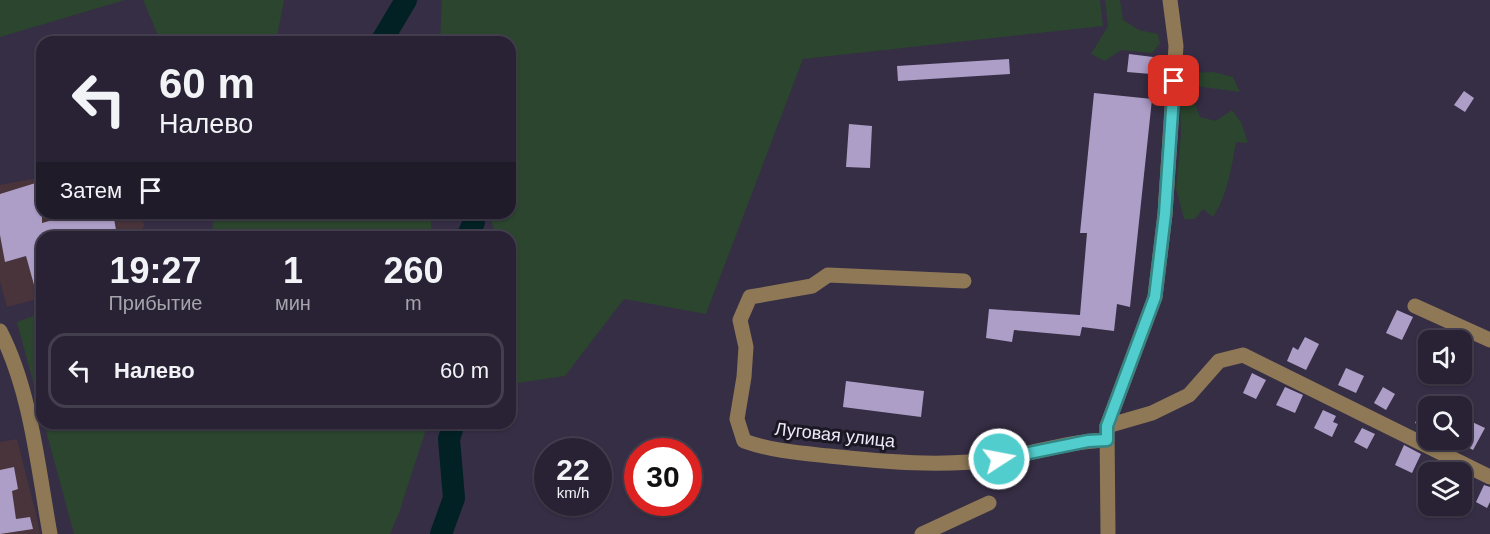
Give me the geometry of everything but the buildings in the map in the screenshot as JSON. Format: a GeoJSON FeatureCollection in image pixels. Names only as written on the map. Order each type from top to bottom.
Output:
{"type":"FeatureCollection","features":[{"type":"Feature","properties":{"kind":"street"},"geometry":{"type":"LineString","coordinates":[[1108,534],[1107,433],[1155,297],[1165,214],[1176,46],[1170,0]]}},
{"type":"Feature","properties":{"kind":"street","name":"Луговая улица"},"geometry":{"type":"LineString","coordinates":[[964,281],[828,275],[812,286],[750,297],[740,320],[746,347],[737,419],[744,441],[766,449],[872,461],[959,464],[999,459],[1088,441],[1107,433]]}},
{"type":"Feature","properties":{"kind":"street"},"geometry":{"type":"LineString","coordinates":[[1415,306],[1490,339]]}},
{"type":"Feature","properties":{"kind":"street"},"geometry":{"type":"LineString","coordinates":[[0,331],[9,348],[22,386],[51,534]]}},
{"type":"Feature","properties":{"kind":"street"},"geometry":{"type":"LineString","coordinates":[[1107,433],[1189,395],[1219,361],[1243,355],[1490,477]]}},
{"type":"Feature","properties":{"kind":"street"},"geometry":{"type":"LineString","coordinates":[[922,534],[989,503]]}},
{"type":"Feature","properties":{"kind":"shaded area"},"geometry":{"type":"Polygon","coordinates":[[[36,178],[36,219],[142,219],[144,225],[142,231],[36,231],[36,300],[7,307],[0,281],[0,185],[36,178]]]}},
{"type":"Feature","properties":{"kind":"shaded area"},"geometry":{"type":"Polygon","coordinates":[[[17,439],[40,534],[0,534],[0,442],[17,439]]]}},
{"type":"Feature","properties":{"kind":"green space"},"geometry":{"type":"Polygon","coordinates":[[[0,0],[125,0],[0,37],[0,0]]]}},
{"type":"Feature","properties":{"kind":"green space"},"geometry":{"type":"Polygon","coordinates":[[[143,0],[284,0],[277,36],[158,36],[143,0]]]}},
{"type":"Feature","properties":{"kind":"green space"},"geometry":{"type":"Polygon","coordinates":[[[442,0],[1100,0],[1103,26],[803,59],[706,314],[624,299],[565,376],[516,383],[516,231],[494,231],[491,219],[516,219],[516,36],[440,36],[442,0]]]}},
{"type":"Feature","properties":{"kind":"green space"},"geometry":{"type":"Polygon","coordinates":[[[1105,0],[1120,0],[1123,20],[1139,30],[1158,34],[1160,43],[1152,53],[1121,50],[1105,61],[1091,54],[1108,26],[1105,0]]]}},
{"type":"Feature","properties":{"kind":"green space"},"geometry":{"type":"Polygon","coordinates":[[[1214,72],[1233,77],[1240,92],[1195,86],[1194,102],[1200,117],[1216,121],[1232,110],[1241,122],[1248,143],[1236,142],[1225,191],[1213,217],[1203,209],[1195,219],[1184,219],[1176,188],[1181,134],[1180,100],[1186,73],[1214,72]]]}},
{"type":"Feature","properties":{"kind":"green space"},"geometry":{"type":"Polygon","coordinates":[[[214,219],[430,219],[432,231],[212,231],[214,219]]]}},
{"type":"Feature","properties":{"kind":"green space"},"geometry":{"type":"Polygon","coordinates":[[[36,315],[36,393],[17,322],[36,315]]]}},
{"type":"Feature","properties":{"kind":"green space"},"geometry":{"type":"Polygon","coordinates":[[[46,429],[426,429],[390,534],[74,534],[46,429]]]}},
{"type":"Feature","properties":{"kind":"waterway"},"geometry":{"type":"LineString","coordinates":[[385,36],[406,0]]}},
{"type":"Feature","properties":{"kind":"waterway"},"geometry":{"type":"LineString","coordinates":[[470,231],[473,219]]}},
{"type":"Feature","properties":{"kind":"waterway"},"geometry":{"type":"LineString","coordinates":[[441,534],[454,498],[449,439],[452,429]]}},
{"type":"Feature","properties":{"kind":"route"},"geometry":{"type":"LineString","coordinates":[[999,459],[1088,441],[1107,440],[1107,426],[1155,297],[1165,214],[1174,81]]}}]}
